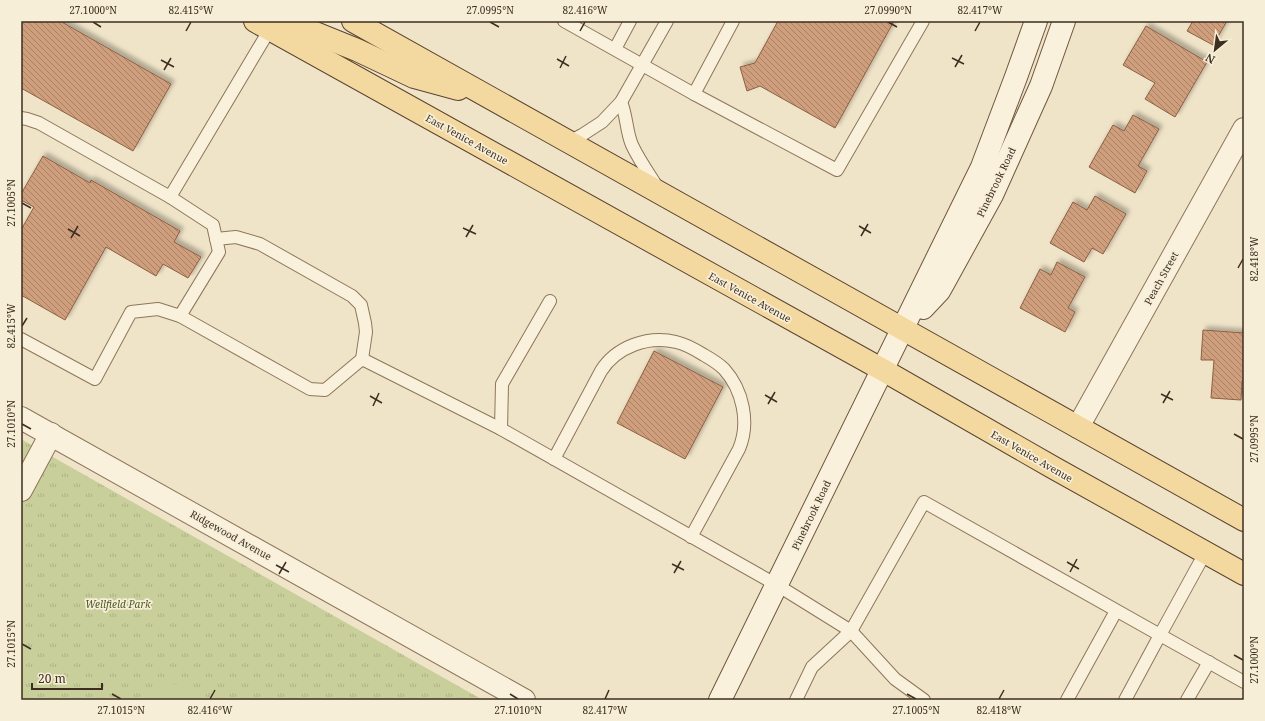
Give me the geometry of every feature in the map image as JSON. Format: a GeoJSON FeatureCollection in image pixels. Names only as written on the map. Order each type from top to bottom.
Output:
{"type":"FeatureCollection","features":[{"type":"Feature","properties":{"kind":"main road"},"geometry":{"type":"LineString","coordinates":[[353,21],[1244,520]]}},
{"type":"Feature","properties":{"kind":"main road"},"geometry":{"type":"LineString","coordinates":[[262,25],[289,26],[310,31],[357,50],[414,78],[486,96]]}},
{"type":"Feature","properties":{"kind":"main road","name":"East Venice Avenue"},"geometry":{"type":"LineString","coordinates":[[262,25],[883,370],[1244,574]]}},
{"type":"Feature","properties":{"kind":"street","name":"Pinebrook Road"},"geometry":{"type":"LineString","coordinates":[[720,700],[982,167],[1036,21]]}},
{"type":"Feature","properties":{"kind":"street","name":"Pinebrook Road"},"geometry":{"type":"LineString","coordinates":[[903,329],[939,291],[992,194],[1041,86],[1064,21]]}},
{"type":"Feature","properties":{"kind":"street"},"geometry":{"type":"LineString","coordinates":[[1016,77],[1041,86]]}},
{"type":"Feature","properties":{"kind":"street","name":"Peach Street"},"geometry":{"type":"LineString","coordinates":[[1078,427],[1243,135]]}},
{"type":"Feature","properties":{"kind":"street","name":"Ridgewood Avenue"},"geometry":{"type":"LineString","coordinates":[[21,418],[524,700]]}},
{"type":"Feature","properties":{"kind":"street"},"geometry":{"type":"LineString","coordinates":[[21,490],[51,434]]}},
{"type":"Feature","properties":{"kind":"lane"},"geometry":{"type":"LineString","coordinates":[[564,21],[694,94],[837,170],[923,21]]}},
{"type":"Feature","properties":{"kind":"lane"},"geometry":{"type":"LineString","coordinates":[[615,49],[630,21]]}},
{"type":"Feature","properties":{"kind":"lane"},"geometry":{"type":"LineString","coordinates":[[569,142],[602,122],[621,102],[666,21]]}},
{"type":"Feature","properties":{"kind":"lane"},"geometry":{"type":"LineString","coordinates":[[694,94],[733,21]]}},
{"type":"Feature","properties":{"kind":"lane"},"geometry":{"type":"LineString","coordinates":[[170,197],[262,25]]}},
{"type":"Feature","properties":{"kind":"lane"},"geometry":{"type":"LineString","coordinates":[[621,102],[626,115],[632,145],[661,194]]}},
{"type":"Feature","properties":{"kind":"lane"},"geometry":{"type":"LineString","coordinates":[[21,118],[39,123],[170,197],[213,225],[219,252],[180,316]]}},
{"type":"Feature","properties":{"kind":"lane"},"geometry":{"type":"LineString","coordinates":[[21,339],[95,379],[131,312],[158,309],[180,316],[310,389],[325,390],[362,359],[366,332],[365,323],[361,305],[352,296],[260,244],[236,237],[216,239]]}},
{"type":"Feature","properties":{"kind":"lane"},"geometry":{"type":"LineString","coordinates":[[501,430],[502,384],[550,300]]}},
{"type":"Feature","properties":{"kind":"lane"},"geometry":{"type":"LineString","coordinates":[[554,459],[601,371],[605,365],[624,348],[644,342],[666,340],[676,342],[700,352],[716,362],[723,369],[736,389],[745,419],[743,439],[739,449],[691,537]]}},
{"type":"Feature","properties":{"kind":"lane"},"geometry":{"type":"LineString","coordinates":[[362,359],[501,430],[777,585],[851,632],[895,679],[924,700]]}},
{"type":"Feature","properties":{"kind":"lane"},"geometry":{"type":"LineString","coordinates":[[796,700],[812,667],[851,632],[924,502],[1244,682]]}},
{"type":"Feature","properties":{"kind":"lane"},"geometry":{"type":"LineString","coordinates":[[1124,700],[1205,553]]}},
{"type":"Feature","properties":{"kind":"lane"},"geometry":{"type":"LineString","coordinates":[[1067,700],[1116,611]]}},
{"type":"Feature","properties":{"kind":"lane"},"geometry":{"type":"LineString","coordinates":[[1187,700],[1209,662]]}},
{"type":"Feature","properties":{"kind":"green space","name":"Wellfield Park"},"geometry":{"type":"Polygon","coordinates":[[[21,439],[483,700],[21,700],[21,439]]]}},
{"type":"Feature","properties":{"kind":"green space"},"geometry":{"type":"Polygon","coordinates":[[[165,679],[203,700],[154,700],[165,679]]]}},
{"type":"Feature","properties":{"kind":"building"},"geometry":{"type":"Polygon","coordinates":[[[21,21],[60,21],[171,84],[133,151],[21,88],[21,21]]]}},
{"type":"Feature","properties":{"kind":"building"},"geometry":{"type":"Polygon","coordinates":[[[778,21],[894,21],[835,128],[760,86],[747,91],[740,67],[755,63],[778,21]]]}},
{"type":"Feature","properties":{"kind":"building"},"geometry":{"type":"Polygon","coordinates":[[[1193,21],[1227,21],[1213,45],[1187,31],[1193,21]]]}},
{"type":"Feature","properties":{"kind":"building"},"geometry":{"type":"Polygon","coordinates":[[[1146,26],[1207,62],[1175,117],[1145,99],[1155,83],[1123,65],[1146,26]]]}},
{"type":"Feature","properties":{"kind":"building"},"geometry":{"type":"Polygon","coordinates":[[[1133,115],[1159,129],[1138,166],[1147,171],[1135,193],[1089,167],[1113,125],[1124,131],[1133,115]]]}},
{"type":"Feature","properties":{"kind":"building"},"geometry":{"type":"Polygon","coordinates":[[[43,156],[90,183],[91,180],[180,231],[174,242],[201,257],[188,278],[163,264],[156,276],[106,247],[65,320],[21,295],[21,230],[34,207],[21,200],[21,194],[43,156]]]}},
{"type":"Feature","properties":{"kind":"building"},"geometry":{"type":"Polygon","coordinates":[[[1095,196],[1126,214],[1103,254],[1092,248],[1084,262],[1050,243],[1073,202],[1087,210],[1095,196]]]}},
{"type":"Feature","properties":{"kind":"building"},"geometry":{"type":"Polygon","coordinates":[[[1057,262],[1085,277],[1068,308],[1075,312],[1065,332],[1020,308],[1040,269],[1051,275],[1057,262]]]}},
{"type":"Feature","properties":{"kind":"building"},"geometry":{"type":"Polygon","coordinates":[[[1203,330],[1244,333],[1244,381],[1242,381],[1241,400],[1211,398],[1214,360],[1201,360],[1203,330]]]}},
{"type":"Feature","properties":{"kind":"building"},"geometry":{"type":"Polygon","coordinates":[[[654,351],[723,387],[685,459],[617,423],[654,351]]]}}]}
